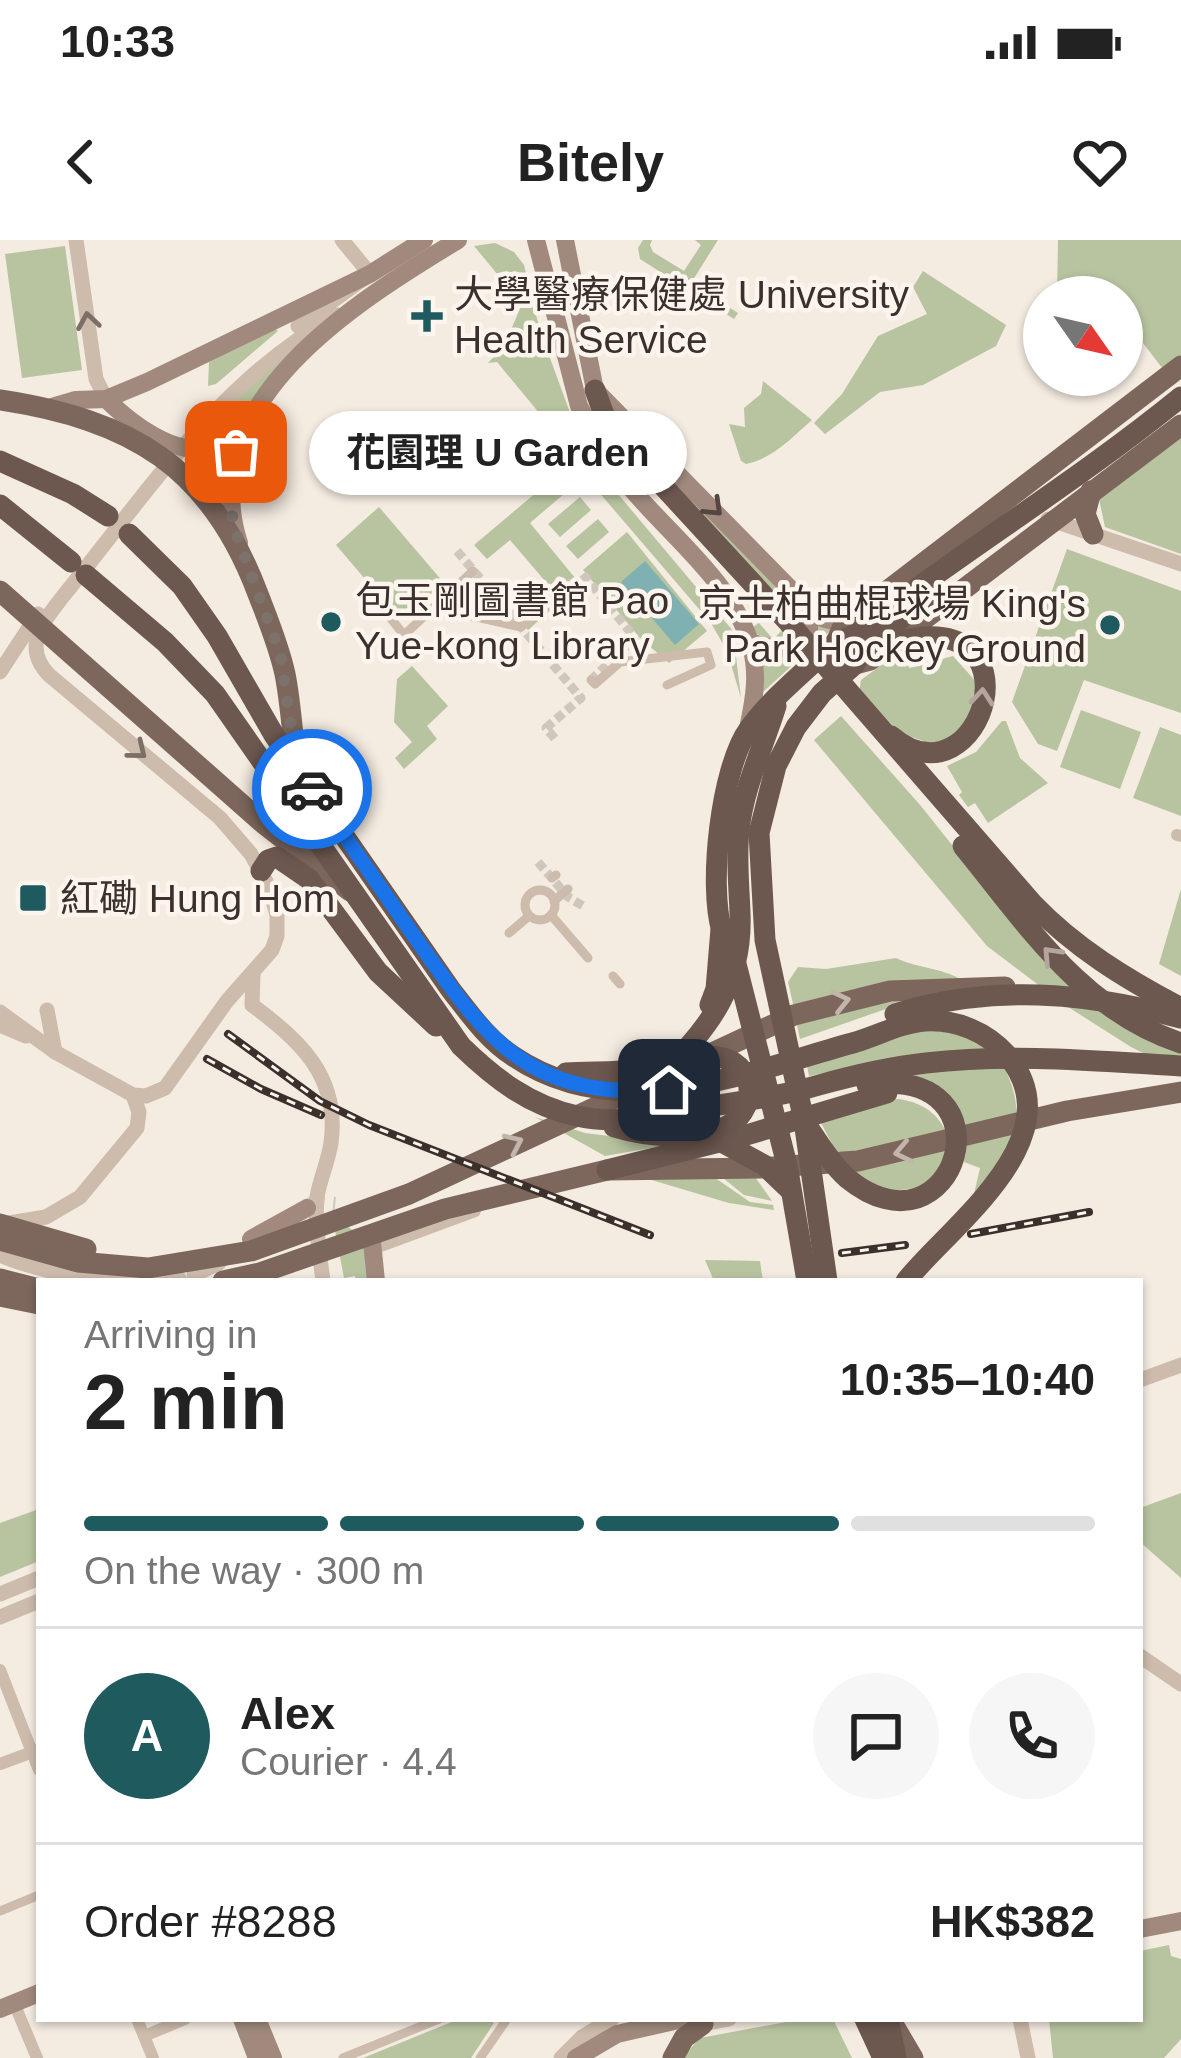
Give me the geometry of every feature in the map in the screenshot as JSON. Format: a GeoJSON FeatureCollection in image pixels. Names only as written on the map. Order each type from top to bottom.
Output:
{"type":"FeatureCollection","features":[{"type":"Feature","properties":{"kind":"highway"},"geometry":{"type":"LineString","coordinates":[[826,1278],[813,1251],[806,1213],[804,1121],[765,940],[759,833],[765,799],[789,738],[862,650],[1029,496],[1181,382]]}},
{"type":"Feature","properties":{"kind":"highway"},"geometry":{"type":"LineString","coordinates":[[595,390],[607,420],[628,448],[863,720],[1049,920],[1109,967],[1181,1008]]}},
{"type":"Feature","properties":{"kind":"highway"},"geometry":{"type":"LineString","coordinates":[[1029,496],[1060,490],[1181,397]]}},
{"type":"Feature","properties":{"kind":"highway"},"geometry":{"type":"LineString","coordinates":[[652,1071],[706,1015],[716,989],[722,814],[727,785],[748,730],[840,633],[854,637],[1181,410]]}},
{"type":"Feature","properties":{"kind":"highway"},"geometry":{"type":"LineString","coordinates":[[605,449],[622,458],[784,628]]}},
{"type":"Feature","properties":{"kind":"highway"},"geometry":{"type":"LineString","coordinates":[[0,461],[73,494],[108,516]]}},
{"type":"Feature","properties":{"kind":"highway"},"geometry":{"type":"LineString","coordinates":[[0,505],[149,627],[215,694],[461,1046]]}},
{"type":"Feature","properties":{"kind":"highway"},"geometry":{"type":"LineString","coordinates":[[129,534],[182,586],[297,766],[478,1025],[514,1057],[553,1076],[617,1091],[701,1086],[766,1074],[922,1022],[952,1023],[993,1042],[1012,1062],[1025,1095],[1022,1139],[1011,1165],[909,1278]]}},
{"type":"Feature","properties":{"kind":"highway"},"geometry":{"type":"LineString","coordinates":[[863,720],[897,742],[929,750],[959,742],[983,710],[986,682],[980,664],[956,641],[920,635],[889,644]]}},
{"type":"Feature","properties":{"kind":"highway"},"geometry":{"type":"LineString","coordinates":[[652,1071],[712,1019],[734,974],[740,933],[739,832],[750,776],[778,700]]}},
{"type":"Feature","properties":{"kind":"highway"},"geometry":{"type":"LineString","coordinates":[[863,720],[1070,976],[1142,1027],[1181,1043]]}},
{"type":"Feature","properties":{"kind":"highway"},"geometry":{"type":"LineString","coordinates":[[261,872],[268,860],[277,857],[299,871],[334,908],[378,972],[422,1015],[519,1094],[556,1110],[635,1132],[702,1135],[742,1150],[790,1190],[806,1213]]}},
{"type":"Feature","properties":{"kind":"highway"},"geometry":{"type":"LineString","coordinates":[[721,928],[734,956],[766,1074],[790,1190]]}},
{"type":"Feature","properties":{"kind":"highway"},"geometry":{"type":"LineString","coordinates":[[766,1074],[845,1032],[924,1006],[985,996],[1053,993],[1181,1018]]}},
{"type":"Feature","properties":{"kind":"highway"},"geometry":{"type":"LineString","coordinates":[[553,1076],[652,1071],[708,1056],[730,1060],[743,1071],[750,1090],[744,1112],[732,1124],[702,1135]]}},
{"type":"Feature","properties":{"kind":"highway"},"geometry":{"type":"LineString","coordinates":[[607,1170],[743,1136],[928,1062],[994,1058],[1173,1066]]}},
{"type":"Feature","properties":{"kind":"highway"},"geometry":{"type":"LineString","coordinates":[[594,1119],[656,1116],[818,1086],[923,1091],[951,1113],[959,1142],[956,1161],[932,1191],[914,1199],[886,1198],[852,1182],[832,1163],[804,1121]]}},
{"type":"Feature","properties":{"kind":"highway"},"geometry":{"type":"LineString","coordinates":[[808,1278],[813,1251]]}},
{"type":"Feature","properties":{"kind":"highway"},"geometry":{"type":"LineString","coordinates":[[866,2022],[883,2058]]}},
{"type":"Feature","properties":{"kind":"highway"},"geometry":{"type":"LineString","coordinates":[[890,2022],[896,2058]]}},
{"type":"Feature","properties":{"kind":"main road"},"geometry":{"type":"LineString","coordinates":[[52,407],[106,399],[370,274],[424,240]]}},
{"type":"Feature","properties":{"kind":"main road"},"geometry":{"type":"LineString","coordinates":[[106,399],[186,451],[213,451],[240,436],[302,355],[351,308],[458,240]]}},
{"type":"Feature","properties":{"kind":"main road"},"geometry":{"type":"LineString","coordinates":[[519,240],[541,246],[579,406],[613,467],[720,589],[750,642],[757,681],[748,730]]}},
{"type":"Feature","properties":{"kind":"main road"},"geometry":{"type":"LineString","coordinates":[[565,240],[595,390],[809,608],[840,633],[1029,496],[1181,366]]}},
{"type":"Feature","properties":{"kind":"main road"},"geometry":{"type":"LineString","coordinates":[[0,400],[52,407],[114,430],[170,463],[198,489],[241,548]]}},
{"type":"Feature","properties":{"kind":"main road"},"geometry":{"type":"LineString","coordinates":[[855,664],[870,660],[1181,425]]}},
{"type":"Feature","properties":{"kind":"main road"},"geometry":{"type":"LineString","coordinates":[[240,436],[230,494],[241,548],[280,653],[297,766]]}},
{"type":"Feature","properties":{"kind":"main road"},"geometry":{"type":"LineString","coordinates":[[1091,491],[1085,514],[1094,534]]}},
{"type":"Feature","properties":{"kind":"main road"},"geometry":{"type":"LineString","coordinates":[[0,591],[253,815],[351,892]]}},
{"type":"Feature","properties":{"kind":"main road"},"geometry":{"type":"LineString","coordinates":[[0,601],[26,617]]}},
{"type":"Feature","properties":{"kind":"main road"},"geometry":{"type":"LineString","coordinates":[[750,642],[782,650],[794,648],[809,630],[809,608]]}},
{"type":"Feature","properties":{"kind":"main road"},"geometry":{"type":"LineString","coordinates":[[0,1240],[78,1262],[226,1270],[409,1194],[652,1071],[775,1022],[863,997],[966,986],[1053,993]]}},
{"type":"Feature","properties":{"kind":"main road"},"geometry":{"type":"LineString","coordinates":[[0,1224],[78,1248],[260,1273],[445,1209],[607,1170],[858,1161],[1066,1111],[1181,1092]]}},
{"type":"Feature","properties":{"kind":"main road"},"geometry":{"type":"LineString","coordinates":[[251,1239],[307,1208]]}},
{"type":"Feature","properties":{"kind":"main road"},"geometry":{"type":"LineString","coordinates":[[374,1245],[376,1278]]}},
{"type":"Feature","properties":{"kind":"main road"},"geometry":{"type":"LineString","coordinates":[[0,1280],[36,1288]]}},
{"type":"Feature","properties":{"kind":"main road"},"geometry":{"type":"LineString","coordinates":[[0,1296],[36,1303]]}},
{"type":"Feature","properties":{"kind":"main road"},"geometry":{"type":"LineString","coordinates":[[1143,1928],[1181,1921]]}},
{"type":"Feature","properties":{"kind":"main road"},"geometry":{"type":"LineString","coordinates":[[7,2006],[36,1995]]}},
{"type":"Feature","properties":{"kind":"main road"},"geometry":{"type":"LineString","coordinates":[[243,2022],[257,2058]]}},
{"type":"Feature","properties":{"kind":"main road"},"geometry":{"type":"LineString","coordinates":[[258,2022],[274,2058]]}},
{"type":"Feature","properties":{"kind":"main road"},"geometry":{"type":"LineString","coordinates":[[563,2058],[589,2038],[625,2022]]}},
{"type":"Feature","properties":{"kind":"main road"},"geometry":{"type":"LineString","coordinates":[[576,2058],[617,2034],[683,2022]]}},
{"type":"Feature","properties":{"kind":"main road"},"geometry":{"type":"LineString","coordinates":[[673,2058],[688,2022]]}},
{"type":"Feature","properties":{"kind":"main road"},"geometry":{"type":"LineString","coordinates":[[865,2022],[869,2058]]}},
{"type":"Feature","properties":{"kind":"main road"},"geometry":{"type":"LineString","coordinates":[[891,2022],[913,2058]]}},
{"type":"Feature","properties":{"kind":"street"},"geometry":{"type":"LineString","coordinates":[[76,240],[96,379],[106,399]]}},
{"type":"Feature","properties":{"kind":"street"},"geometry":{"type":"LineString","coordinates":[[0,1025],[133,1095],[146,1096],[165,1088],[272,950],[278,927],[261,872],[220,818],[82,705],[36,655],[36,633],[214,413],[370,274],[342,240]]}},
{"type":"Feature","properties":{"kind":"street"},"geometry":{"type":"LineString","coordinates":[[4,666],[40,611],[206,408],[263,354],[320,318],[351,308]]}},
{"type":"Feature","properties":{"kind":"street"},"geometry":{"type":"LineString","coordinates":[[1029,496],[1050,522],[1181,565]]}},
{"type":"Feature","properties":{"kind":"street"},"geometry":{"type":"LineString","coordinates":[[388,615],[404,635],[473,571]]}},
{"type":"Feature","properties":{"kind":"street"},"geometry":{"type":"LineString","coordinates":[[459,613],[521,627],[571,583]]}},
{"type":"Feature","properties":{"kind":"street"},"geometry":{"type":"LineString","coordinates":[[591,680],[596,684],[620,662],[707,652],[711,665],[667,685]]}},
{"type":"Feature","properties":{"kind":"street"},"geometry":{"type":"LineString","coordinates":[[4,666],[36,655]]}},
{"type":"Feature","properties":{"kind":"street"},"geometry":{"type":"LineString","coordinates":[[551,915],[554,901],[568,889]]}},
{"type":"Feature","properties":{"kind":"street"},"geometry":{"type":"LineString","coordinates":[[551,915],[538,920],[525,907],[530,894],[544,891],[554,901]]}},
{"type":"Feature","properties":{"kind":"street"},"geometry":{"type":"LineString","coordinates":[[551,915],[588,958]]}},
{"type":"Feature","properties":{"kind":"street"},"geometry":{"type":"LineString","coordinates":[[509,933],[529,916]]}},
{"type":"Feature","properties":{"kind":"street"},"geometry":{"type":"LineString","coordinates":[[252,1005],[253,974]]}},
{"type":"Feature","properties":{"kind":"street"},"geometry":{"type":"LineString","coordinates":[[223,1010],[252,1005],[298,1040],[326,1090],[332,1136],[316,1201],[323,1278]]}},
{"type":"Feature","properties":{"kind":"street"},"geometry":{"type":"LineString","coordinates":[[47,1010],[47,1047]]}},
{"type":"Feature","properties":{"kind":"street"},"geometry":{"type":"LineString","coordinates":[[0,1012],[47,1047]]}},
{"type":"Feature","properties":{"kind":"street"},"geometry":{"type":"LineString","coordinates":[[0,1224],[46,1216],[80,1197],[137,1128],[139,1112],[133,1095]]}},
{"type":"Feature","properties":{"kind":"street"},"geometry":{"type":"LineString","coordinates":[[374,1245],[478,1210]]}},
{"type":"Feature","properties":{"kind":"street"},"geometry":{"type":"LineString","coordinates":[[320,1226],[332,1278]]}},
{"type":"Feature","properties":{"kind":"street"},"geometry":{"type":"LineString","coordinates":[[0,1255],[90,1276],[179,1277],[226,1270]]}},
{"type":"Feature","properties":{"kind":"street"},"geometry":{"type":"LineString","coordinates":[[1143,1379],[1181,1365]]}},
{"type":"Feature","properties":{"kind":"street"},"geometry":{"type":"LineString","coordinates":[[0,1594],[36,1579]]}},
{"type":"Feature","properties":{"kind":"street"},"geometry":{"type":"LineString","coordinates":[[0,1617],[36,1602]]}},
{"type":"Feature","properties":{"kind":"street"},"geometry":{"type":"LineString","coordinates":[[1143,1658],[1181,1684]]}},
{"type":"Feature","properties":{"kind":"street"},"geometry":{"type":"LineString","coordinates":[[0,1670],[36,1751],[0,1764]]}},
{"type":"Feature","properties":{"kind":"street"},"geometry":{"type":"LineString","coordinates":[[0,1911],[36,1896]]}},
{"type":"Feature","properties":{"kind":"street"},"geometry":{"type":"LineString","coordinates":[[7,2006],[37,2058]]}},
{"type":"Feature","properties":{"kind":"street"},"geometry":{"type":"LineString","coordinates":[[138,2022],[153,2058]]}},
{"type":"Feature","properties":{"kind":"street"},"geometry":{"type":"LineString","coordinates":[[144,2036],[178,2022]]}},
{"type":"Feature","properties":{"kind":"street"},"geometry":{"type":"LineString","coordinates":[[344,2058],[432,2022]]}},
{"type":"Feature","properties":{"kind":"street"},"geometry":{"type":"LineString","coordinates":[[480,2058],[505,2022]]}},
{"type":"Feature","properties":{"kind":"street"},"geometry":{"type":"LineString","coordinates":[[563,2058],[582,2037],[607,2022]]}},
{"type":"Feature","properties":{"kind":"street"},"geometry":{"type":"LineString","coordinates":[[589,2058],[635,2036],[684,2022]]}},
{"type":"Feature","properties":{"kind":"street"},"geometry":{"type":"LineString","coordinates":[[1021,2022],[1028,2058]]}},
{"type":"Feature","properties":{"kind":"green space"},"geometry":{"type":"Polygon","coordinates":[[[643,240],[652,240],[653,252],[684,271],[701,245],[695,240],[718,240],[691,283],[738,313],[734,319],[640,259],[638,248],[643,240]]]}},
{"type":"Feature","properties":{"kind":"green space"},"geometry":{"type":"Polygon","coordinates":[[[1058,240],[1181,240],[1181,355],[1163,369],[1143,343],[1143,276],[1057,276],[1058,240]]]}},
{"type":"Feature","properties":{"kind":"green space"},"geometry":{"type":"Polygon","coordinates":[[[495,243],[514,252],[524,265],[540,331],[586,456],[733,631],[741,698],[727,651],[711,623],[585,476],[530,523],[580,584],[528,630],[512,611],[545,581],[510,540],[487,559],[474,545],[557,475],[562,465],[534,429],[545,420],[497,362],[488,363],[504,346],[522,304],[474,246],[495,243]]]}},
{"type":"Feature","properties":{"kind":"green space"},"geometry":{"type":"Polygon","coordinates":[[[65,246],[82,370],[22,378],[5,254],[65,246]]]}},
{"type":"Feature","properties":{"kind":"green space"},"geometry":{"type":"Polygon","coordinates":[[[923,271],[1006,325],[996,346],[923,385],[880,392],[825,434],[814,423],[842,394],[878,336],[927,314],[913,287],[923,271]]]}},
{"type":"Feature","properties":{"kind":"green space"},"geometry":{"type":"Polygon","coordinates":[[[273,328],[278,331],[208,386],[209,362],[273,328]]]}},
{"type":"Feature","properties":{"kind":"green space"},"geometry":{"type":"Polygon","coordinates":[[[302,339],[226,439],[193,447],[232,401],[302,339]]]}},
{"type":"Feature","properties":{"kind":"green space"},"geometry":{"type":"Polygon","coordinates":[[[763,381],[812,420],[774,452],[746,464],[729,424],[745,427],[744,408],[761,394],[763,381]]]}},
{"type":"Feature","properties":{"kind":"green space"},"geometry":{"type":"Polygon","coordinates":[[[1181,438],[1181,554],[1105,527],[1099,499],[1181,438]]]}},
{"type":"Feature","properties":{"kind":"green space"},"geometry":{"type":"Polygon","coordinates":[[[227,452],[218,506],[182,468],[189,459],[227,452]]]}},
{"type":"Feature","properties":{"kind":"green space"},"geometry":{"type":"Polygon","coordinates":[[[645,455],[740,541],[803,613],[802,628],[784,643],[756,634],[753,627],[759,623],[773,639],[793,620],[645,455]]]}},
{"type":"Feature","properties":{"kind":"green space"},"geometry":{"type":"Polygon","coordinates":[[[580,497],[591,510],[560,537],[548,524],[580,497]]]}},
{"type":"Feature","properties":{"kind":"green space"},"geometry":{"type":"Polygon","coordinates":[[[379,507],[444,583],[400,620],[336,545],[379,507]]]}},
{"type":"Feature","properties":{"kind":"green space"},"geometry":{"type":"Polygon","coordinates":[[[598,519],[609,532],[578,559],[566,546],[598,519]]]}},
{"type":"Feature","properties":{"kind":"green space"},"geometry":{"type":"Polygon","coordinates":[[[627,532],[707,631],[669,663],[640,638],[583,570],[627,532]]]}},
{"type":"Feature","properties":{"kind":"green space","name":"京士柏曲棍球場 King's Park Hockey Ground"},"geometry":{"type":"Polygon","coordinates":[[[1067,549],[1181,591],[1181,713],[1084,680],[1057,751],[1038,744],[1012,702],[1067,549]]]}},
{"type":"Feature","properties":{"kind":"green space"},"geometry":{"type":"Polygon","coordinates":[[[817,624],[831,630],[763,692],[764,653],[817,624]]]}},
{"type":"Feature","properties":{"kind":"green space"},"geometry":{"type":"Polygon","coordinates":[[[895,655],[910,668],[953,656],[979,685],[975,716],[939,747],[893,730],[859,693],[861,680],[895,655]]]}},
{"type":"Feature","properties":{"kind":"green space"},"geometry":{"type":"Polygon","coordinates":[[[412,666],[448,706],[427,726],[437,739],[404,769],[395,758],[412,742],[394,722],[397,679],[412,666]]]}},
{"type":"Feature","properties":{"kind":"green space"},"geometry":{"type":"Polygon","coordinates":[[[1081,710],[1141,732],[1120,789],[1060,767],[1081,710]]]}},
{"type":"Feature","properties":{"kind":"green space"},"geometry":{"type":"Polygon","coordinates":[[[841,716],[921,806],[1037,952],[1181,1049],[1181,1058],[1151,1057],[1131,1047],[987,946],[814,740],[841,716]]]}},
{"type":"Feature","properties":{"kind":"green space"},"geometry":{"type":"Polygon","coordinates":[[[1002,721],[1020,758],[1048,783],[988,823],[975,803],[968,807],[959,795],[962,792],[947,766],[976,752],[1002,721]]]}},
{"type":"Feature","properties":{"kind":"green space"},"geometry":{"type":"Polygon","coordinates":[[[1160,727],[1181,735],[1181,816],[1133,798],[1160,727]]]}},
{"type":"Feature","properties":{"kind":"green space"},"geometry":{"type":"Polygon","coordinates":[[[1181,889],[1181,976],[1159,964],[1181,889]]]}},
{"type":"Feature","properties":{"kind":"green space"},"geometry":{"type":"Polygon","coordinates":[[[896,958],[962,980],[794,1008],[788,982],[798,967],[826,969],[896,958]]]}},
{"type":"Feature","properties":{"kind":"green space"},"geometry":{"type":"Polygon","coordinates":[[[923,996],[800,1039],[796,1021],[923,996]]]}},
{"type":"Feature","properties":{"kind":"green space"},"geometry":{"type":"Polygon","coordinates":[[[923,1030],[960,1033],[991,1051],[809,1076],[807,1066],[923,1030]]]}},
{"type":"Feature","properties":{"kind":"green space"},"geometry":{"type":"Polygon","coordinates":[[[1003,1065],[1016,1103],[1013,1134],[998,1164],[974,1194],[980,1168],[964,1162],[965,1128],[953,1102],[930,1083],[899,1073],[1003,1065]]]}},
{"type":"Feature","properties":{"kind":"green space"},"geometry":{"type":"Polygon","coordinates":[[[899,1099],[932,1113],[951,1142],[929,1186],[887,1192],[842,1163],[820,1121],[899,1099]]]}},
{"type":"Feature","properties":{"kind":"green space"},"geometry":{"type":"Polygon","coordinates":[[[535,1117],[585,1133],[674,1144],[605,1156],[535,1117]]]}},
{"type":"Feature","properties":{"kind":"green space"},"geometry":{"type":"Polygon","coordinates":[[[753,1174],[772,1201],[744,1195],[723,1178],[753,1174]]]}},
{"type":"Feature","properties":{"kind":"green space"},"geometry":{"type":"Polygon","coordinates":[[[711,1175],[750,1202],[773,1205],[774,1210],[729,1203],[638,1176],[711,1175]]]}},
{"type":"Feature","properties":{"kind":"green space"},"geometry":{"type":"Polygon","coordinates":[[[333,1220],[358,1236],[370,1278],[344,1278],[333,1220]]]}},
{"type":"Feature","properties":{"kind":"green space"},"geometry":{"type":"Polygon","coordinates":[[[705,1260],[760,1261],[763,1278],[713,1278],[705,1260]]]}},
{"type":"Feature","properties":{"kind":"green space"},"geometry":{"type":"Polygon","coordinates":[[[1181,1493],[1181,1578],[1143,1545],[1143,1507],[1181,1493]]]}},
{"type":"Feature","properties":{"kind":"green space"},"geometry":{"type":"Polygon","coordinates":[[[36,1510],[36,1562],[0,1577],[0,1523],[36,1510]]]}},
{"type":"Feature","properties":{"kind":"green space"},"geometry":{"type":"Polygon","coordinates":[[[1169,1945],[1171,1956],[1181,1959],[1181,2039],[1164,2058],[1053,2058],[1049,2022],[1143,2022],[1143,1950],[1169,1945]]]}},
{"type":"Feature","properties":{"kind":"green space"},"geometry":{"type":"Polygon","coordinates":[[[452,2022],[494,2023],[471,2058],[363,2058],[452,2022]]]}},
{"type":"Feature","properties":{"kind":"green space"},"geometry":{"type":"Polygon","coordinates":[[[786,2022],[834,2022],[852,2058],[682,2058],[700,2038],[786,2022]]]}},
{"type":"Feature","properties":{"kind":"water"},"geometry":{"type":"Polygon","coordinates":[[[645,561],[699,624],[675,645],[621,582],[645,561]]]}},
{"type":"Feature","properties":{"kind":"tunnel"},"geometry":{"type":"LineString","coordinates":[[457,551],[581,698],[546,728],[557,741]]}},
{"type":"Feature","properties":{"kind":"tunnel"},"geometry":{"type":"LineString","coordinates":[[583,574],[635,638],[591,680]]}},
{"type":"Feature","properties":{"kind":"tunnel"},"geometry":{"type":"LineString","coordinates":[[538,862],[568,897],[585,907]]}},
{"type":"Feature","properties":{"kind":"tunnel"},"geometry":{"type":"LineString","coordinates":[[307,1208],[335,1206]]}},
{"type":"Feature","properties":{"kind":"railway"},"geometry":{"type":"LineString","coordinates":[[228,1034],[320,1101],[369,1125],[650,1235]]}},
{"type":"Feature","properties":{"kind":"railway"},"geometry":{"type":"LineString","coordinates":[[207,1059],[321,1115]]}},
{"type":"Feature","properties":{"kind":"railway"},"geometry":{"type":"LineString","coordinates":[[971,1234],[1089,1212]]}},
{"type":"Feature","properties":{"kind":"railway"},"geometry":{"type":"LineString","coordinates":[[842,1253],[905,1245]]}},
{"type":"Feature","properties":{"kind":"way so far"},"geometry":{"type":"LineString","coordinates":[[236,452],[230,489],[233,525],[280,653],[297,766],[312,789]]}},
{"type":"Feature","properties":{"kind":"place","name":"大學醫療保健處 University Health Service"},"geometry":{"type":"Point","coordinates":[427,316]}},
{"type":"Feature","properties":{"kind":"place","name":"花園理 U Garden"},"geometry":{"type":"Point","coordinates":[236,452]}},
{"type":"Feature","properties":{"kind":"place","name":"包玉剛圖書館 Pao Yue-kong Library"},"geometry":{"type":"Point","coordinates":[331,622]}},
{"type":"Feature","properties":{"kind":"place","name":"京士柏曲棍球場 King's Park Hockey Ground"},"geometry":{"type":"Point","coordinates":[1110,625]}},
{"type":"Feature","properties":{"kind":"place","name":"紅磡 Hung Hom"},"geometry":{"type":"Point","coordinates":[33,898]}},
{"type":"Feature","properties":{"kind":"route"},"geometry":{"type":"LineString","coordinates":[[312,789],[452,990],[501,1047],[537,1070],[586,1086],[669,1090]]}}]}
